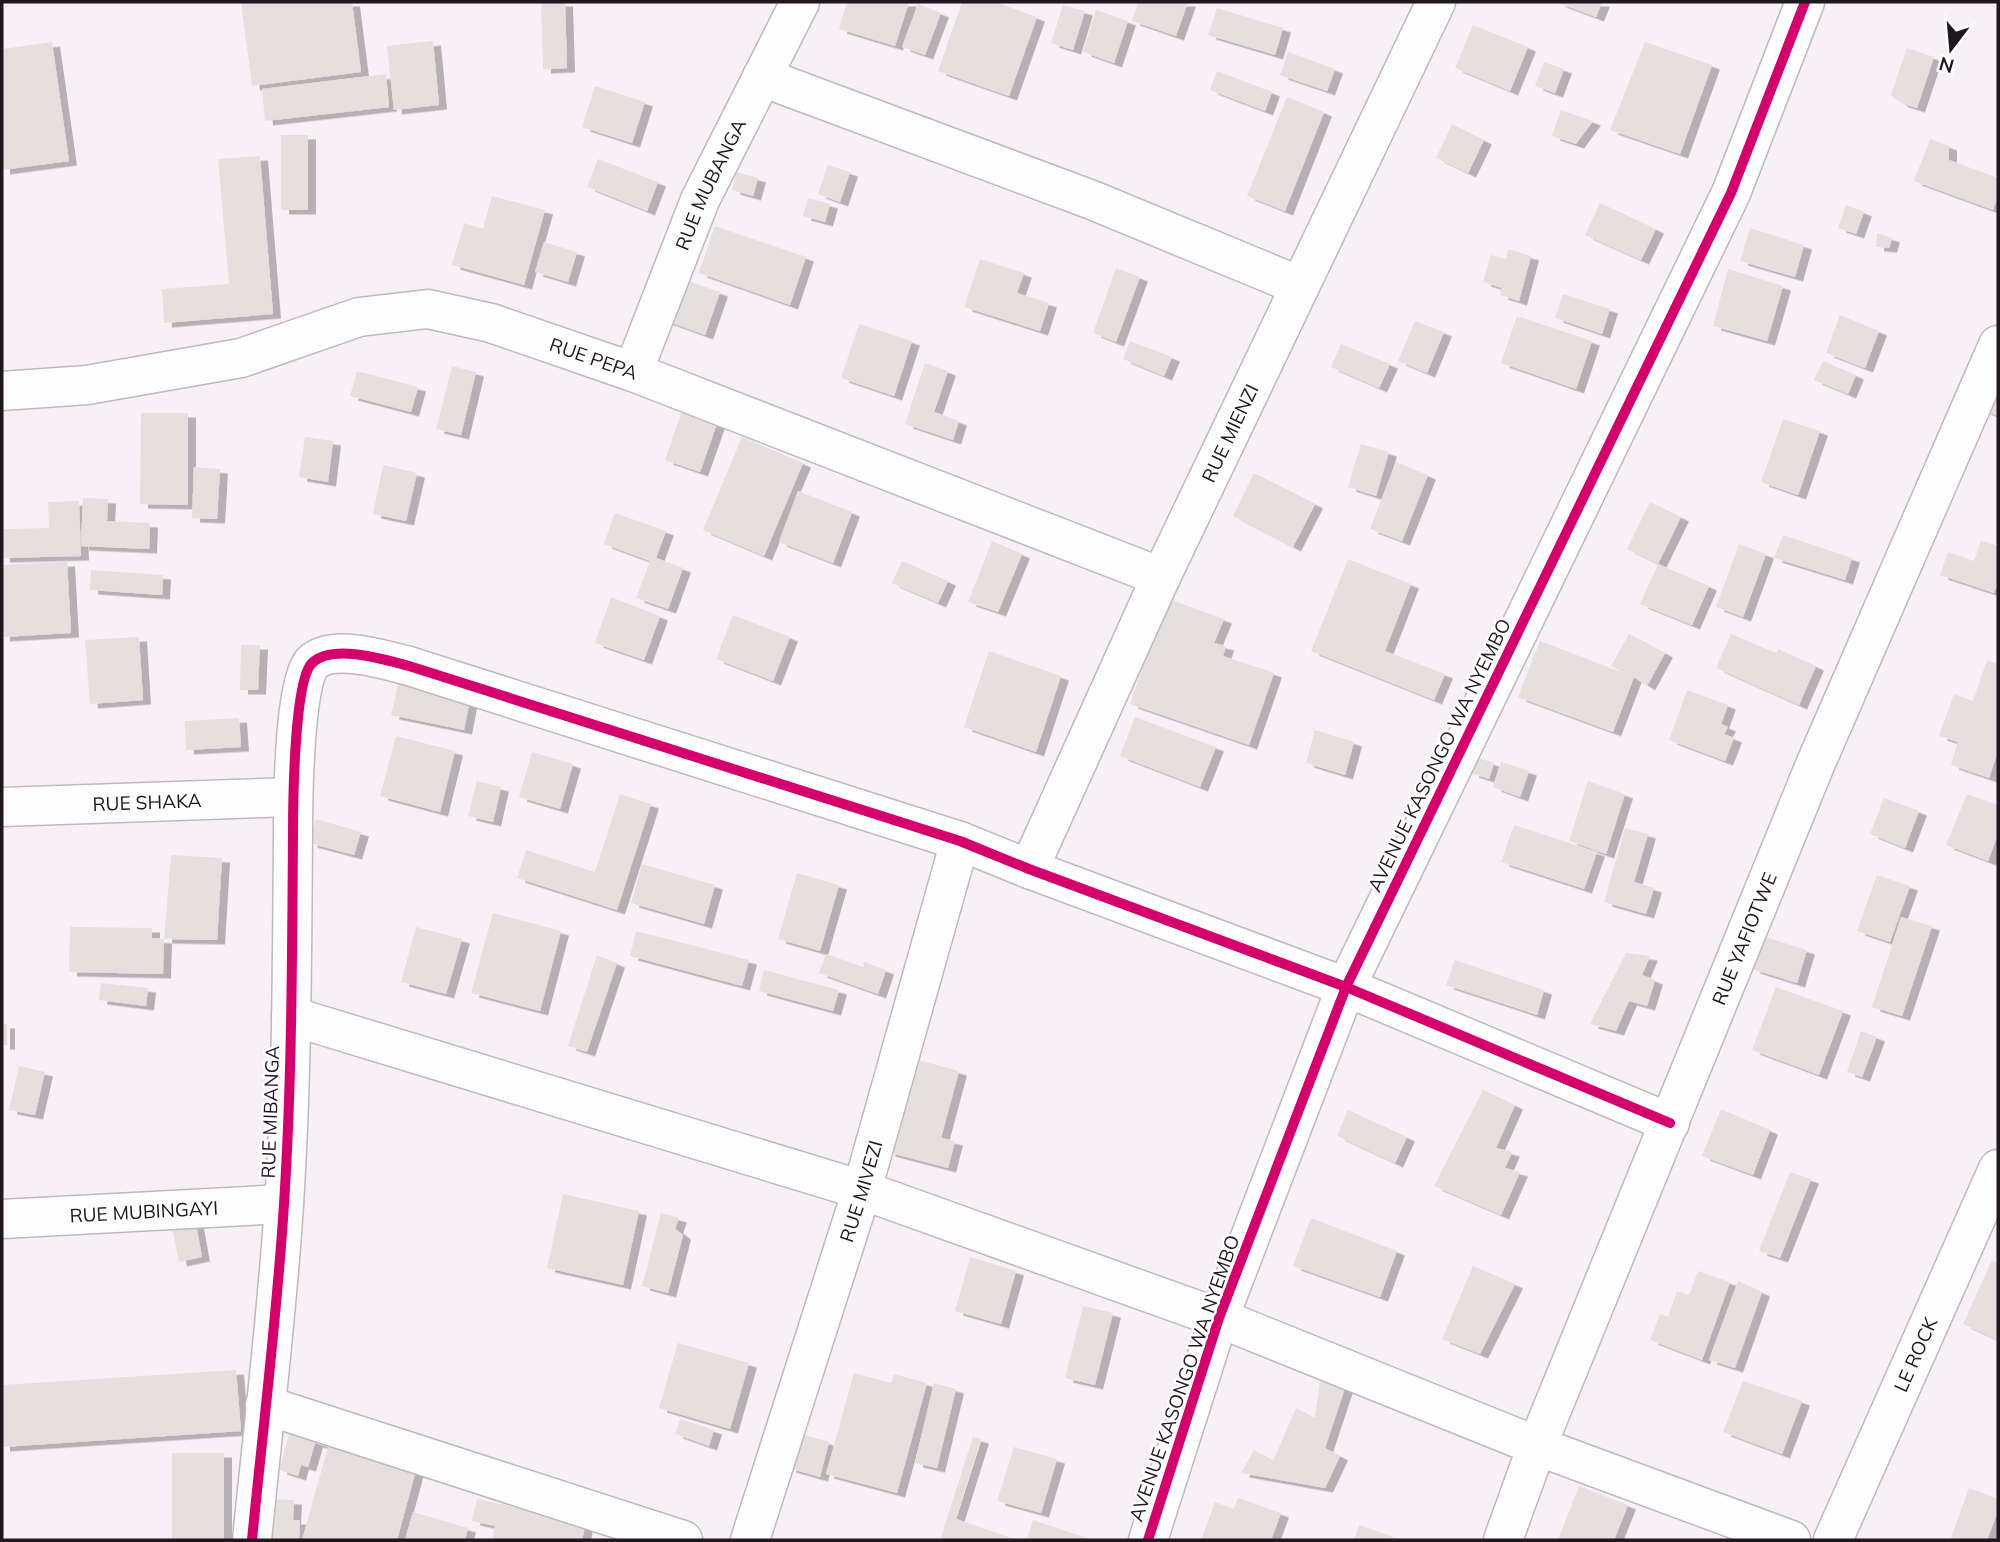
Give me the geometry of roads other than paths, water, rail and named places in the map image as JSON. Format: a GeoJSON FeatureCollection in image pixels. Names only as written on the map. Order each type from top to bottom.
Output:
{"type":"FeatureCollection","features":[{"type":"Feature","properties":{"kind":"street","name":"RUE MUBANGA"},"geometry":{"type":"LineString","coordinates":[[633,372],[700,200],[800,2]]}},
{"type":"Feature","properties":{"kind":"street","name":"RUE MIENZI"},"geometry":{"type":"LineString","coordinates":[[1029,869],[1161,577],[1436,2]]}},
{"type":"Feature","properties":{"kind":"street","name":"AVENUE KASONGO WA NYEMBO"},"geometry":{"type":"LineString","coordinates":[[1148,1540],[1219,1318],[1346,987],[1731,193],[1805,2]]}},
{"type":"Feature","properties":{"kind":"street"},"geometry":{"type":"LineString","coordinates":[[762,77],[1092,200],[1300,286]]}},
{"type":"Feature","properties":{"kind":"street","name":"RUE PEPA"},"geometry":{"type":"LineString","coordinates":[[2,391],[87,385],[241,358],[359,317],[428,309],[491,323],[633,372],[1161,577]]}},
{"type":"Feature","properties":{"kind":"street","name":"RUE YAFIOTWE"},"geometry":{"type":"LineString","coordinates":[[1503,1540],[1537,1446],[1815,765],[1998,345]]}},
{"type":"Feature","properties":{"kind":"street","name":"RUE MIBANGA"},"geometry":{"type":"LineString","coordinates":[[252,1540],[284,1204],[291,1016],[293,797],[301,684],[312,663],[330,654],[359,654],[409,666],[960,841]]}},
{"type":"Feature","properties":{"kind":"street","name":"RUE SHAKA"},"geometry":{"type":"LineString","coordinates":[[2,807],[293,797]]}},
{"type":"Feature","properties":{"kind":"street"},"geometry":{"type":"LineString","coordinates":[[960,841],[1346,987],[1670,1123]]}},
{"type":"Feature","properties":{"kind":"street","name":"RUE MIVEZI"},"geometry":{"type":"LineString","coordinates":[[751,1540],[862,1190],[960,841]]}},
{"type":"Feature","properties":{"kind":"street"},"geometry":{"type":"LineString","coordinates":[[291,1016],[862,1190],[1219,1318],[1537,1446],[1791,1540]]}},
{"type":"Feature","properties":{"kind":"street","name":"LE ROCK"},"geometry":{"type":"LineString","coordinates":[[1833,1540],[1998,1169]]}},
{"type":"Feature","properties":{"kind":"street","name":"RUE MUBINGAYI"},"geometry":{"type":"LineString","coordinates":[[2,1219],[284,1204]]}},
{"type":"Feature","properties":{"kind":"street"},"geometry":{"type":"LineString","coordinates":[[265,1405],[683,1540]]}}]}
